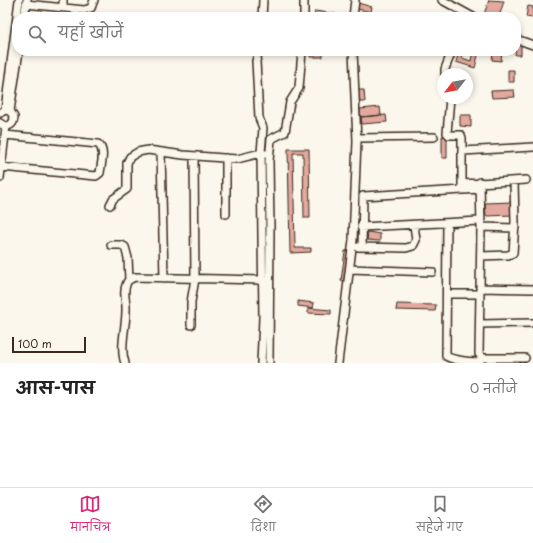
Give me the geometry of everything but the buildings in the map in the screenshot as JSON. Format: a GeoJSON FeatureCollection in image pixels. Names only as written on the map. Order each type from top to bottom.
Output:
{"type":"FeatureCollection","features":[{"type":"Feature","properties":{"kind":"street"},"geometry":{"type":"LineString","coordinates":[[17,12],[19,0]]}},
{"type":"Feature","properties":{"kind":"street"},"geometry":{"type":"LineString","coordinates":[[63,8],[64,0]]}},
{"type":"Feature","properties":{"kind":"street"},"geometry":{"type":"LineString","coordinates":[[91,12],[94,0]]}},
{"type":"Feature","properties":{"kind":"street"},"geometry":{"type":"LineString","coordinates":[[263,12],[264,0]]}},
{"type":"Feature","properties":{"kind":"street"},"geometry":{"type":"LineString","coordinates":[[304,0],[304,12]]}},
{"type":"Feature","properties":{"kind":"street"},"geometry":{"type":"LineString","coordinates":[[354,12],[355,0]]}},
{"type":"Feature","properties":{"kind":"street"},"geometry":{"type":"LineString","coordinates":[[442,0],[460,12]]}},
{"type":"Feature","properties":{"kind":"street"},"geometry":{"type":"LineString","coordinates":[[25,12],[26,2],[84,10],[91,8]]}},
{"type":"Feature","properties":{"kind":"street"},"geometry":{"type":"LineString","coordinates":[[521,41],[533,45]]}},
{"type":"Feature","properties":{"kind":"street"},"geometry":{"type":"LineString","coordinates":[[5,111],[12,56]]}},
{"type":"Feature","properties":{"kind":"street"},"geometry":{"type":"LineString","coordinates":[[5,111],[18,56]]}},
{"type":"Feature","properties":{"kind":"street"},"geometry":{"type":"LineString","coordinates":[[258,56],[256,61],[259,118],[263,128],[261,153],[263,280],[261,363]]}},
{"type":"Feature","properties":{"kind":"street"},"geometry":{"type":"LineString","coordinates":[[269,363],[271,139],[285,132],[290,102],[299,88],[302,56]]}},
{"type":"Feature","properties":{"kind":"street"},"geometry":{"type":"LineString","coordinates":[[338,363],[352,247],[356,138],[353,56]]}},
{"type":"Feature","properties":{"kind":"street"},"geometry":{"type":"LineString","coordinates":[[445,68],[450,56]]}},
{"type":"Feature","properties":{"kind":"street"},"geometry":{"type":"LineString","coordinates":[[449,104],[447,132],[449,134],[462,136],[462,186]]}},
{"type":"Feature","properties":{"kind":"street"},"geometry":{"type":"LineString","coordinates":[[0,178],[5,135],[3,125],[12,124],[14,120],[14,117],[5,111]]}},
{"type":"Feature","properties":{"kind":"street"},"geometry":{"type":"LineString","coordinates":[[1,167],[96,176],[100,173],[103,152],[101,146],[98,144],[5,135]]}},
{"type":"Feature","properties":{"kind":"street"},"geometry":{"type":"LineString","coordinates":[[356,138],[434,137]]}},
{"type":"Feature","properties":{"kind":"street"},"geometry":{"type":"LineString","coordinates":[[463,151],[533,147]]}},
{"type":"Feature","properties":{"kind":"street"},"geometry":{"type":"LineString","coordinates":[[110,205],[113,199],[125,191],[128,187],[127,162],[130,157],[138,152],[148,150],[194,156],[237,159],[261,153],[270,154]]}},
{"type":"Feature","properties":{"kind":"street"},"geometry":{"type":"LineString","coordinates":[[161,152],[164,278]]}},
{"type":"Feature","properties":{"kind":"street"},"geometry":{"type":"LineString","coordinates":[[191,325],[191,302],[195,278],[194,156]]}},
{"type":"Feature","properties":{"kind":"street"},"geometry":{"type":"LineString","coordinates":[[226,158],[226,214]]}},
{"type":"Feature","properties":{"kind":"street"},"geometry":{"type":"LineString","coordinates":[[362,247],[361,228],[363,196],[462,186],[480,186],[526,180]]}},
{"type":"Feature","properties":{"kind":"street"},"geometry":{"type":"LineString","coordinates":[[481,256],[511,255],[514,250],[514,181]]}},
{"type":"Feature","properties":{"kind":"street"},"geometry":{"type":"LineString","coordinates":[[480,186],[481,256],[479,354],[481,358]]}},
{"type":"Feature","properties":{"kind":"street"},"geometry":{"type":"LineString","coordinates":[[361,228],[447,223],[481,224],[515,228]]}},
{"type":"Feature","properties":{"kind":"street"},"geometry":{"type":"LineString","coordinates":[[447,223],[446,356],[449,358],[475,362],[480,361],[481,358],[525,358]]}},
{"type":"Feature","properties":{"kind":"street"},"geometry":{"type":"LineString","coordinates":[[352,247],[406,248],[413,246],[416,240],[414,225]]}},
{"type":"Feature","properties":{"kind":"street"},"geometry":{"type":"LineString","coordinates":[[111,245],[121,245],[125,247],[128,258],[129,280],[125,287],[125,363]]}},
{"type":"Feature","properties":{"kind":"street"},"geometry":{"type":"LineString","coordinates":[[350,269],[432,272]]}},
{"type":"Feature","properties":{"kind":"street"},"geometry":{"type":"LineString","coordinates":[[129,280],[135,277],[263,280]]}},
{"type":"Feature","properties":{"kind":"street"},"geometry":{"type":"LineString","coordinates":[[447,294],[533,289]]}},
{"type":"Feature","properties":{"kind":"street"},"geometry":{"type":"LineString","coordinates":[[480,324],[533,323]]}}]}
